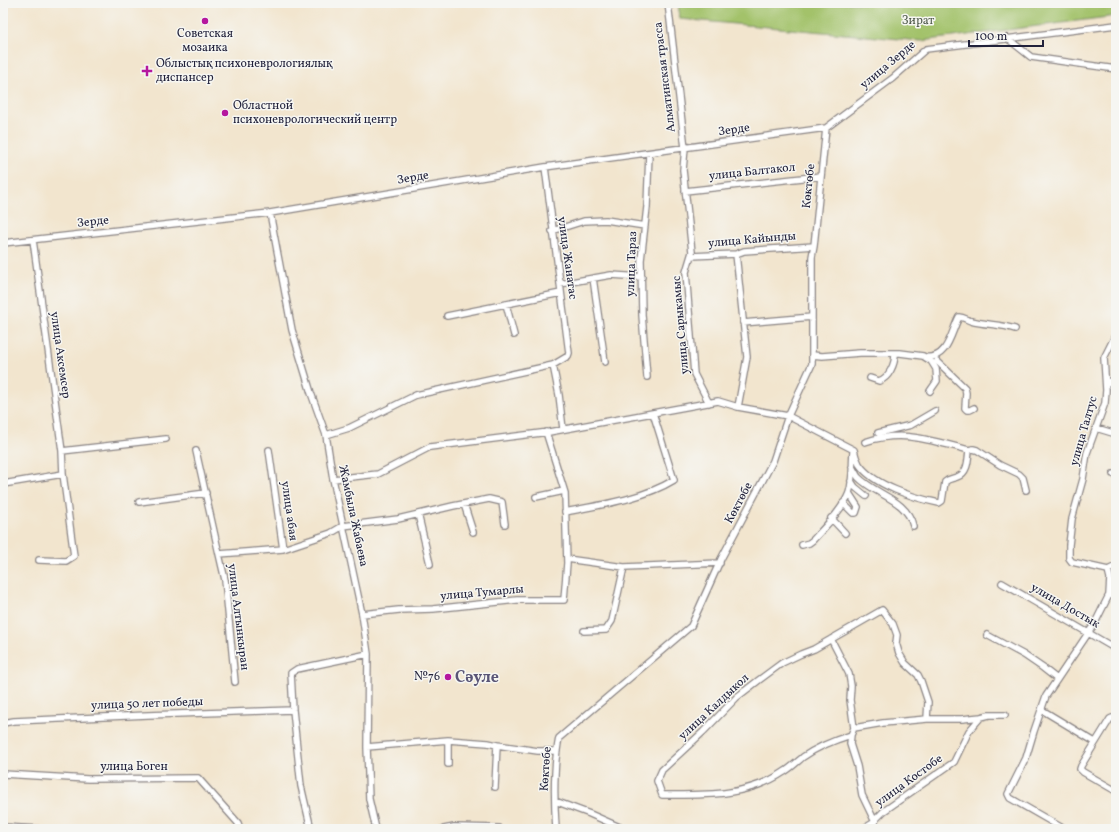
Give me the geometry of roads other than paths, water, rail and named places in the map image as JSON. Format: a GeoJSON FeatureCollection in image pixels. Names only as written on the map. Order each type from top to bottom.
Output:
{"type":"FeatureCollection","features":[{"type":"Feature","properties":{"kind":"street","name":"Алматинская трасса"},"geometry":{"type":"LineString","coordinates":[[668,3],[685,148]]}},
{"type":"Feature","properties":{"kind":"street","name":"улица Зерде"},"geometry":{"type":"LineString","coordinates":[[826,128],[893,78],[926,48],[1116,25]]}},
{"type":"Feature","properties":{"kind":"street"},"geometry":{"type":"LineString","coordinates":[[1007,38],[1031,57],[1116,69]]}},
{"type":"Feature","properties":{"kind":"street","name":"Зерде"},"geometry":{"type":"LineString","coordinates":[[3,243],[270,213],[545,167],[826,128]]}},
{"type":"Feature","properties":{"kind":"street","name":"Көктөбе"},"geometry":{"type":"LineString","coordinates":[[556,829],[556,751],[559,738],[691,626],[720,563],[773,461],[788,416],[812,364],[812,257],[826,128]]}},
{"type":"Feature","properties":{"kind":"street","name":"улица Сарыкамыс"},"geometry":{"type":"LineString","coordinates":[[685,148],[683,170],[692,252],[686,272],[694,374],[709,403]]}},
{"type":"Feature","properties":{"kind":"street","name":"улица Тараз"},"geometry":{"type":"LineString","coordinates":[[647,377],[642,315],[641,260],[650,153]]}},
{"type":"Feature","properties":{"kind":"street","name":"улица Жанатас"},"geometry":{"type":"LineString","coordinates":[[545,167],[552,231],[569,352],[566,358],[553,365]]}},
{"type":"Feature","properties":{"kind":"street","name":"улица Балтакол"},"geometry":{"type":"LineString","coordinates":[[685,191],[821,176]]}},
{"type":"Feature","properties":{"kind":"street","name":"Жамбыла Жабаева"},"geometry":{"type":"LineString","coordinates":[[270,213],[292,330],[326,435],[333,479],[362,614],[368,654],[367,747],[369,799],[376,829]]}},
{"type":"Feature","properties":{"kind":"street"},"geometry":{"type":"LineString","coordinates":[[552,231],[584,222],[606,220],[645,226]]}},
{"type":"Feature","properties":{"kind":"street","name":"улица Аксемсер"},"geometry":{"type":"LineString","coordinates":[[33,240],[62,451],[63,474],[74,556],[66,561],[39,560]]}},
{"type":"Feature","properties":{"kind":"street","name":"улица Кайынды"},"geometry":{"type":"LineString","coordinates":[[691,256],[736,254],[744,251],[814,246]]}},
{"type":"Feature","properties":{"kind":"street"},"geometry":{"type":"LineString","coordinates":[[736,254],[747,356],[738,407]]}},
{"type":"Feature","properties":{"kind":"street"},"geometry":{"type":"LineString","coordinates":[[560,284],[611,275],[642,277]]}},
{"type":"Feature","properties":{"kind":"street"},"geometry":{"type":"LineString","coordinates":[[593,278],[605,362]]}},
{"type":"Feature","properties":{"kind":"street"},"geometry":{"type":"LineString","coordinates":[[447,316],[561,293]]}},
{"type":"Feature","properties":{"kind":"street"},"geometry":{"type":"LineString","coordinates":[[506,304],[514,335]]}},
{"type":"Feature","properties":{"kind":"street"},"geometry":{"type":"LineString","coordinates":[[743,323],[812,317]]}},
{"type":"Feature","properties":{"kind":"street"},"geometry":{"type":"LineString","coordinates":[[812,355],[832,356],[867,353],[900,353],[933,357],[943,351],[959,317],[971,321],[1008,326],[1015,329]]}},
{"type":"Feature","properties":{"kind":"street","name":"улица Талтус"},"geometry":{"type":"LineString","coordinates":[[1108,570],[1072,562],[1069,558],[1069,545],[1072,519],[1084,479],[1087,452],[1105,403],[1106,381],[1104,358],[1116,334]]}},
{"type":"Feature","properties":{"kind":"street"},"geometry":{"type":"LineString","coordinates":[[870,378],[880,381],[885,378],[893,363],[895,354]]}},
{"type":"Feature","properties":{"kind":"street"},"geometry":{"type":"LineString","coordinates":[[923,356],[934,364],[936,369],[937,380],[930,391]]}},
{"type":"Feature","properties":{"kind":"street"},"geometry":{"type":"LineString","coordinates":[[937,361],[965,388],[965,408],[970,410],[974,408]]}},
{"type":"Feature","properties":{"kind":"street"},"geometry":{"type":"LineString","coordinates":[[326,435],[349,428],[416,395],[553,365],[559,395],[563,429]]}},
{"type":"Feature","properties":{"kind":"street"},"geometry":{"type":"LineString","coordinates":[[1106,381],[1116,382]]}},
{"type":"Feature","properties":{"kind":"street"},"geometry":{"type":"LineString","coordinates":[[333,479],[378,474],[430,447],[546,432],[718,401],[738,407],[788,416],[854,450],[859,464],[874,478],[905,493],[939,504],[942,501],[945,482],[960,476],[966,470],[969,450]]}},
{"type":"Feature","properties":{"kind":"street"},"geometry":{"type":"LineString","coordinates":[[878,433],[911,425],[935,410]]}},
{"type":"Feature","properties":{"kind":"street"},"geometry":{"type":"LineString","coordinates":[[565,512],[618,501],[662,487],[674,480],[654,413]]}},
{"type":"Feature","properties":{"kind":"street"},"geometry":{"type":"LineString","coordinates":[[1096,428],[1116,434]]}},
{"type":"Feature","properties":{"kind":"street","name":"улица Тумарлы"},"geometry":{"type":"LineString","coordinates":[[362,614],[399,610],[433,609],[517,600],[564,600],[567,559],[564,491],[546,432]]}},
{"type":"Feature","properties":{"kind":"street"},"geometry":{"type":"LineString","coordinates":[[865,442],[889,436],[914,436],[969,450],[974,449],[1000,465],[1019,474],[1023,478],[1026,490]]}},
{"type":"Feature","properties":{"kind":"street"},"geometry":{"type":"LineString","coordinates":[[62,451],[166,439]]}},
{"type":"Feature","properties":{"kind":"street","name":"улица абая"},"geometry":{"type":"LineString","coordinates":[[219,554],[284,549],[269,450]]}},
{"type":"Feature","properties":{"kind":"street"},"geometry":{"type":"LineString","coordinates":[[802,545],[813,540],[843,503],[849,493],[854,450]]}},
{"type":"Feature","properties":{"kind":"street"},"geometry":{"type":"LineString","coordinates":[[196,451],[219,554]]}},
{"type":"Feature","properties":{"kind":"street"},"geometry":{"type":"LineString","coordinates":[[852,466],[859,478],[896,502],[911,518],[913,526]]}},
{"type":"Feature","properties":{"kind":"street"},"geometry":{"type":"LineString","coordinates":[[3,484],[63,474]]}},
{"type":"Feature","properties":{"kind":"street"},"geometry":{"type":"LineString","coordinates":[[851,481],[855,487],[866,496]]}},
{"type":"Feature","properties":{"kind":"street"},"geometry":{"type":"LineString","coordinates":[[536,497],[564,491]]}},
{"type":"Feature","properties":{"kind":"street"},"geometry":{"type":"LineString","coordinates":[[139,502],[206,493]]}},
{"type":"Feature","properties":{"kind":"street"},"geometry":{"type":"LineString","coordinates":[[843,503],[851,512],[856,513],[858,507],[849,493]]}},
{"type":"Feature","properties":{"kind":"street"},"geometry":{"type":"LineString","coordinates":[[284,549],[331,534],[343,526],[398,519],[489,499],[502,502],[505,524]]}},
{"type":"Feature","properties":{"kind":"street"},"geometry":{"type":"LineString","coordinates":[[464,504],[473,532]]}},
{"type":"Feature","properties":{"kind":"street"},"geometry":{"type":"LineString","coordinates":[[418,514],[430,564]]}},
{"type":"Feature","properties":{"kind":"street"},"geometry":{"type":"LineString","coordinates":[[831,518],[845,533]]}},
{"type":"Feature","properties":{"kind":"street","name":"улица Алтынкыран"},"geometry":{"type":"LineString","coordinates":[[219,554],[225,580],[235,682]]}},
{"type":"Feature","properties":{"kind":"street"},"geometry":{"type":"LineString","coordinates":[[567,559],[624,567],[720,563]]}},
{"type":"Feature","properties":{"kind":"street"},"geometry":{"type":"LineString","coordinates":[[1064,829],[1008,796],[1026,758],[1046,696],[1089,633],[1109,595],[1110,578],[1108,570],[1116,566]]}},
{"type":"Feature","properties":{"kind":"street"},"geometry":{"type":"LineString","coordinates":[[584,631],[606,630],[612,620],[624,567]]}},
{"type":"Feature","properties":{"kind":"street","name":"улица Достык"},"geometry":{"type":"LineString","coordinates":[[1002,583],[1116,649]]}},
{"type":"Feature","properties":{"kind":"street","name":"улица Калдыкол"},"geometry":{"type":"LineString","coordinates":[[851,735],[835,740],[805,756],[784,772],[763,783],[746,789],[714,795],[662,795],[657,781],[662,770],[738,697],[759,680],[782,664],[814,649],[882,610],[893,624],[897,635],[896,643],[899,653],[905,663],[918,675],[928,702],[927,719]]}},
{"type":"Feature","properties":{"kind":"street"},"geometry":{"type":"LineString","coordinates":[[986,635],[1024,655],[1043,668],[1056,680]]}},
{"type":"Feature","properties":{"kind":"street"},"geometry":{"type":"LineString","coordinates":[[831,639],[849,674],[851,686],[850,700],[854,728],[851,735],[850,744],[857,766],[862,796],[875,822]]}},
{"type":"Feature","properties":{"kind":"street"},"geometry":{"type":"LineString","coordinates":[[311,829],[301,786],[293,710],[291,673],[297,669],[368,654]]}},
{"type":"Feature","properties":{"kind":"street","name":"улица 50 лет победы"},"geometry":{"type":"LineString","coordinates":[[3,722],[293,710]]}},
{"type":"Feature","properties":{"kind":"street"},"geometry":{"type":"LineString","coordinates":[[1042,710],[1095,742]]}},
{"type":"Feature","properties":{"kind":"street"},"geometry":{"type":"LineString","coordinates":[[854,728],[883,723],[927,719],[962,719],[989,715],[1005,715]]}},
{"type":"Feature","properties":{"kind":"street","name":"улица Костобе"},"geometry":{"type":"LineString","coordinates":[[862,829],[875,822],[884,811],[954,762],[969,731],[981,717]]}},
{"type":"Feature","properties":{"kind":"street"},"geometry":{"type":"LineString","coordinates":[[962,719],[969,731]]}},
{"type":"Feature","properties":{"kind":"street"},"geometry":{"type":"LineString","coordinates":[[1116,719],[1110,719],[1080,769],[1116,791]]}},
{"type":"Feature","properties":{"kind":"street"},"geometry":{"type":"LineString","coordinates":[[367,747],[448,740],[488,742],[497,745],[538,751],[556,751]]}},
{"type":"Feature","properties":{"kind":"street"},"geometry":{"type":"LineString","coordinates":[[448,740],[448,764]]}},
{"type":"Feature","properties":{"kind":"street"},"geometry":{"type":"LineString","coordinates":[[495,787],[497,745]]}},
{"type":"Feature","properties":{"kind":"street","name":"улица Боген"},"geometry":{"type":"LineString","coordinates":[[3,774],[88,779],[198,778],[238,823],[240,829]]}},
{"type":"Feature","properties":{"kind":"street"},"geometry":{"type":"LineString","coordinates":[[555,801],[624,829]]}},
{"type":"Feature","properties":{"kind":"street"},"geometry":{"type":"LineString","coordinates":[[3,827],[40,829]]}},
{"type":"Feature","properties":{"kind":"street"},"geometry":{"type":"LineString","coordinates":[[444,829],[454,827],[499,828]]}},
{"type":"Feature","properties":{"kind":"place","name":"Советская мозаика"},"geometry":{"type":"Point","coordinates":[205,21]}},
{"type":"Feature","properties":{"kind":"place","name":"Облыстық психоневрологиялық диспансер"},"geometry":{"type":"Point","coordinates":[147,71]}},
{"type":"Feature","properties":{"kind":"place","name":"Областной психоневрологический центр"},"geometry":{"type":"Point","coordinates":[225,113]}},
{"type":"Feature","properties":{"kind":"place","name":"№76"},"geometry":{"type":"Point","coordinates":[448,677]}},
{"type":"Feature","properties":{"kind":"district","name":"Сәуле"},"geometry":{"type":"Point","coordinates":[477,678]}},
{"type":"Feature","properties":{"kind":"park label","name":"Зират"},"geometry":{"type":"Point","coordinates":[918,21]}}]}
